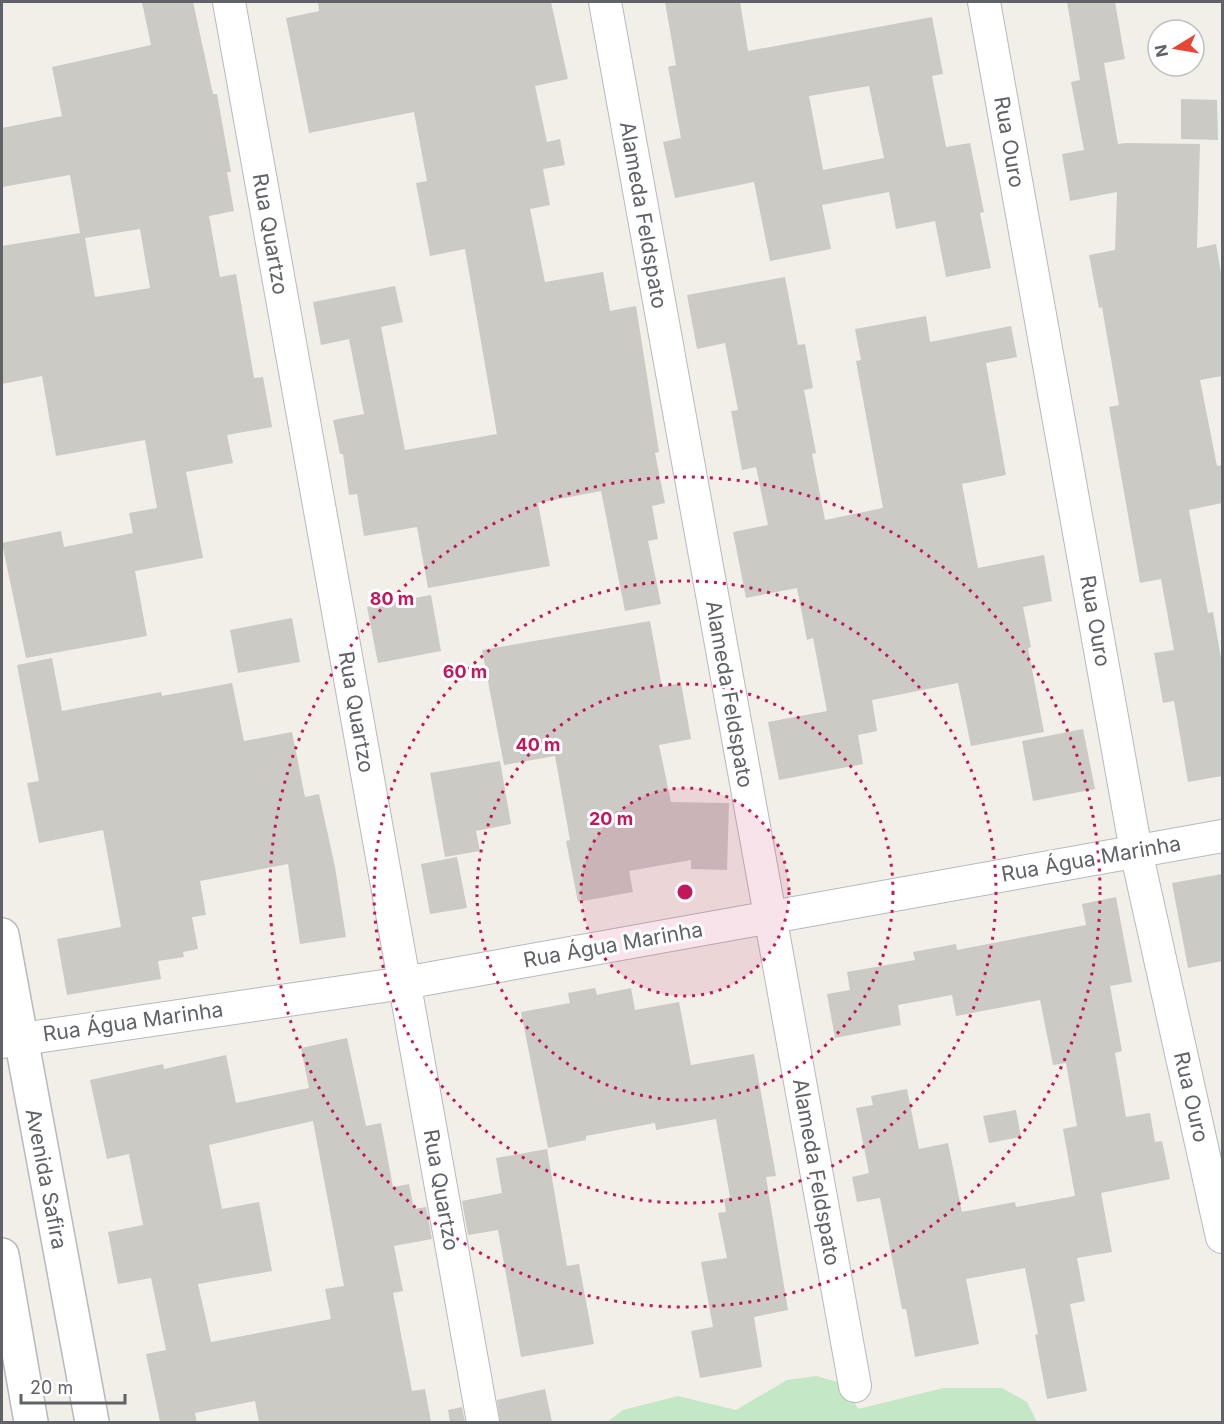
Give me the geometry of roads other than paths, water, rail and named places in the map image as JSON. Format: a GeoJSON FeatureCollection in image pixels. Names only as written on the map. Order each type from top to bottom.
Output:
{"type":"FeatureCollection","features":[{"type":"Feature","properties":{"kind":"street","name":"Rua Quartzo"},"geometry":{"type":"LineString","coordinates":[[229,2],[483,1422]]}},
{"type":"Feature","properties":{"kind":"street","name":"Alameda Feldspato"},"geometry":{"type":"LineString","coordinates":[[605,2],[855,1386]]}},
{"type":"Feature","properties":{"kind":"street","name":"Rua Ouro"},"geometry":{"type":"LineString","coordinates":[[984,2],[1136,851],[1222,1237]]}},
{"type":"Feature","properties":{"kind":"street","name":"Rua Água Marinha"},"geometry":{"type":"LineString","coordinates":[[10,1040],[404,983],[1222,836]]}},
{"type":"Feature","properties":{"kind":"street","name":"Avenida Safira"},"geometry":{"type":"LineString","coordinates":[[2,935],[10,1040],[92,1422]]}},
{"type":"Feature","properties":{"kind":"street"},"geometry":{"type":"LineString","coordinates":[[2,1255],[31,1422]]}}]}
